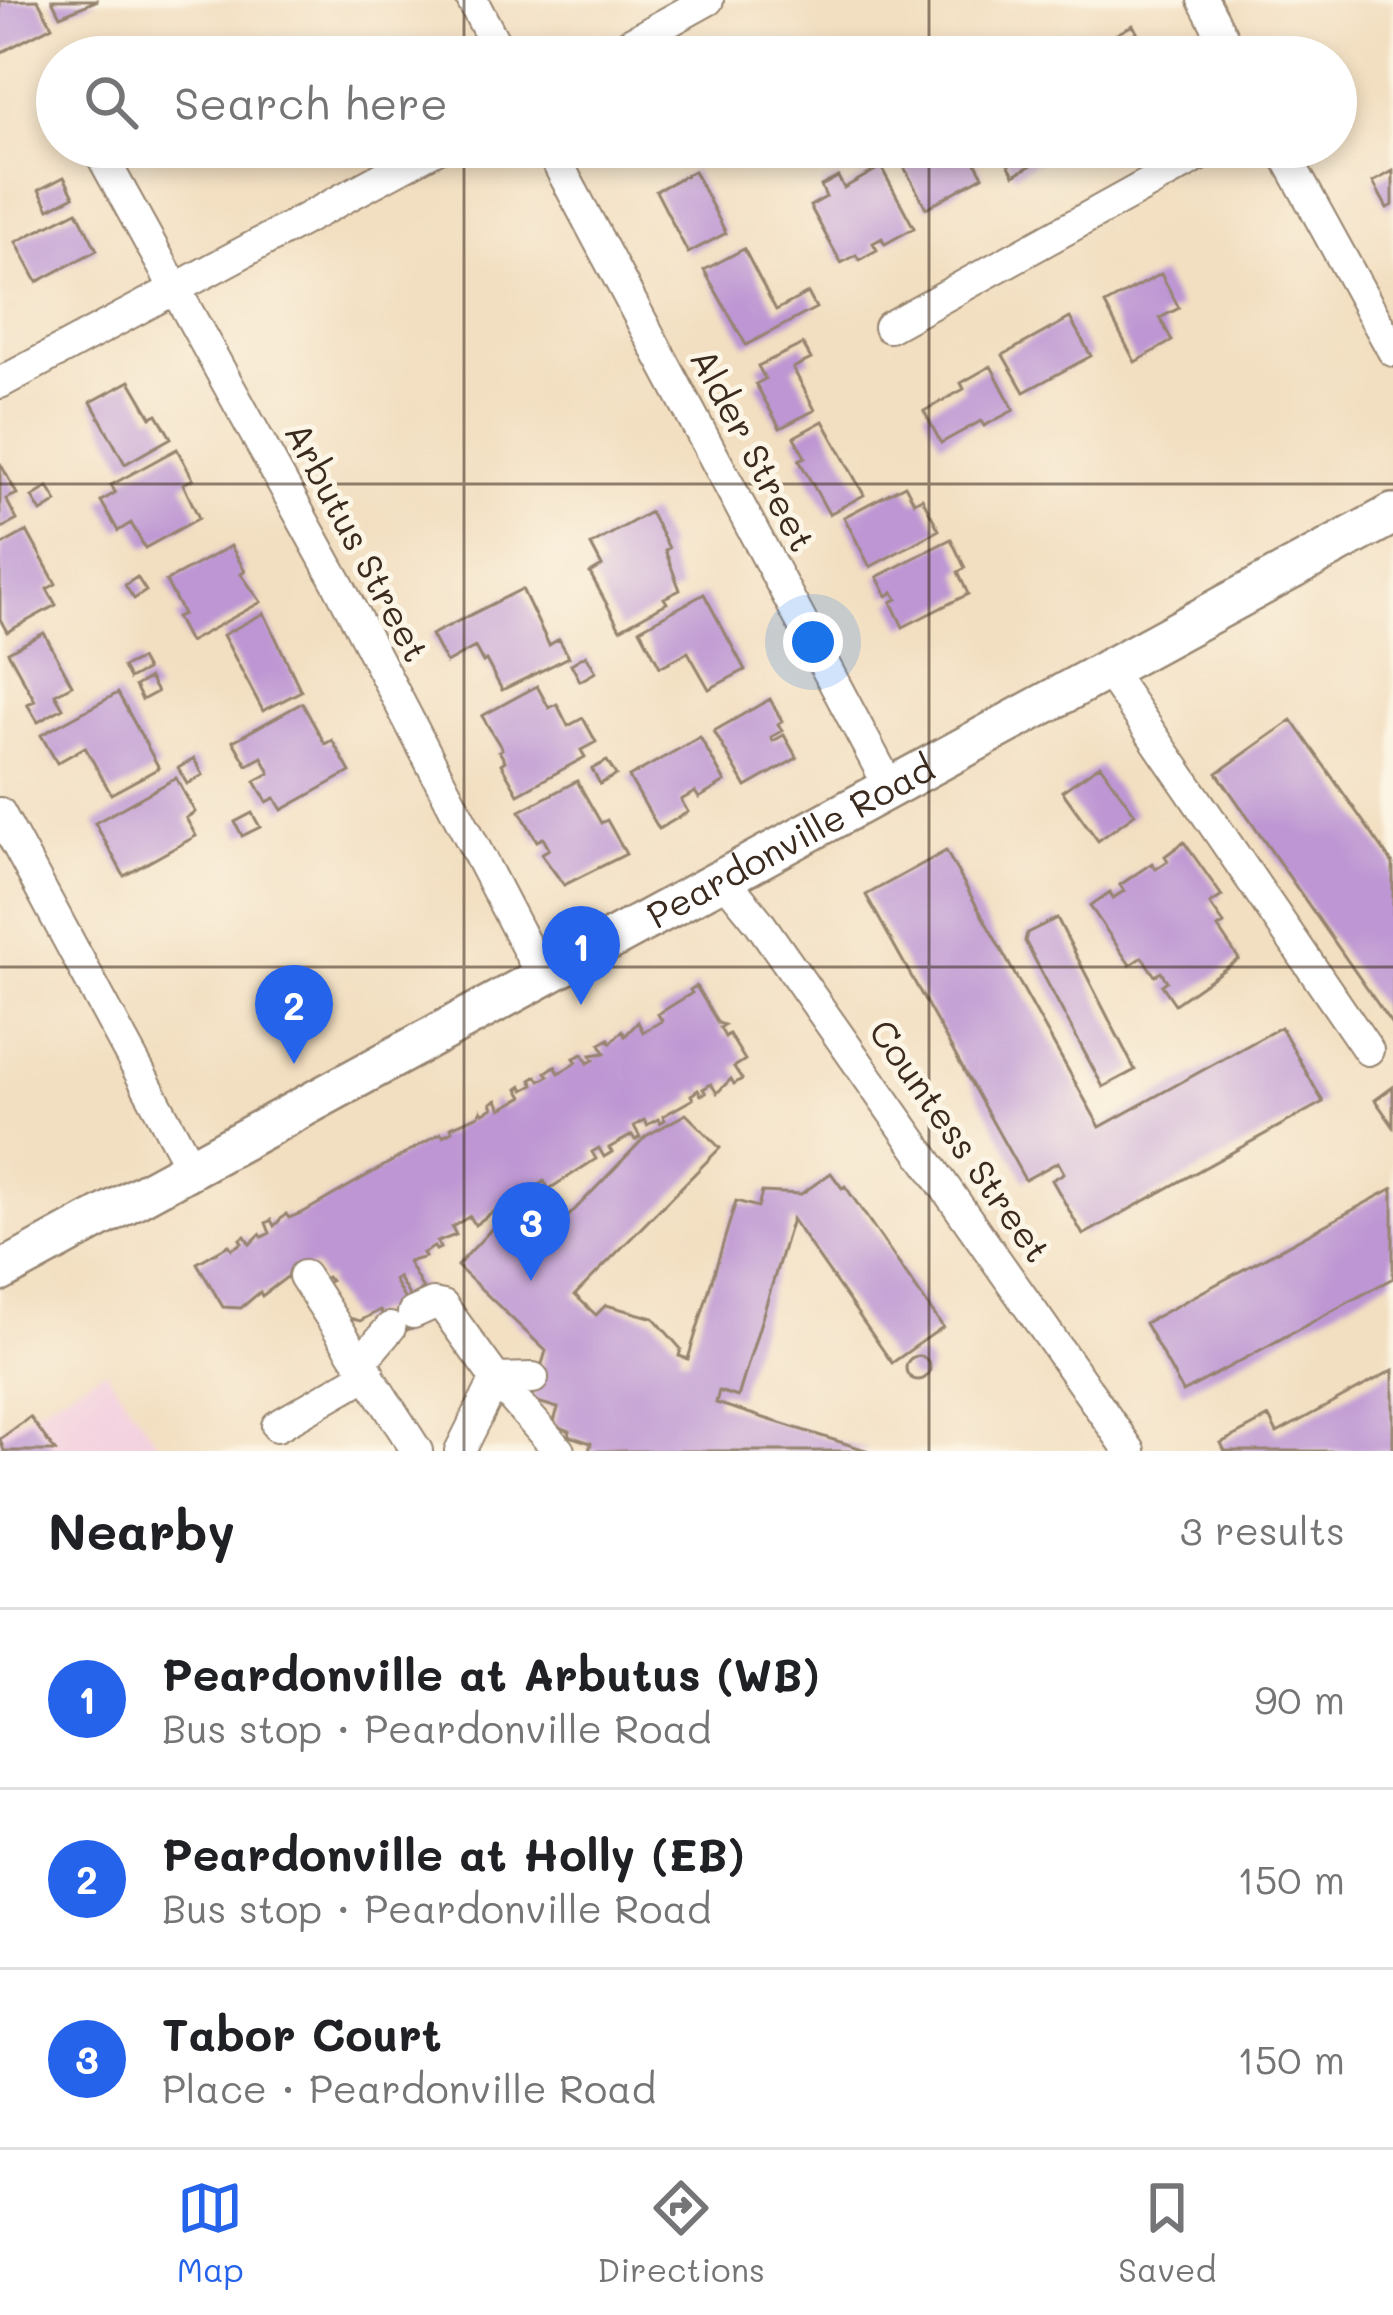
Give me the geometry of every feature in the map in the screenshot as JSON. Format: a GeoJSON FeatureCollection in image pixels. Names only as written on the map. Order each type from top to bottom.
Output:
{"type":"FeatureCollection","features":[{"type":"Feature","properties":{"kind":"main road","name":"Peardonville Road"},"geometry":{"type":"LineString","coordinates":[[5,1273],[1393,514]]}},
{"type":"Feature","properties":{"kind":"street"},"geometry":{"type":"LineString","coordinates":[[472,0],[491,36]]}},
{"type":"Feature","properties":{"kind":"street"},"geometry":{"type":"LineString","coordinates":[[643,36],[708,0]]}},
{"type":"Feature","properties":{"kind":"street"},"geometry":{"type":"LineString","coordinates":[[1203,0],[1222,36]]}},
{"type":"Feature","properties":{"kind":"street","name":"Arbutus Street"},"geometry":{"type":"LineString","coordinates":[[108,168],[338,584],[542,977]]}},
{"type":"Feature","properties":{"kind":"street"},"geometry":{"type":"LineString","coordinates":[[0,383],[400,168]]}},
{"type":"Feature","properties":{"kind":"street","name":"Alder Street"},"geometry":{"type":"LineString","coordinates":[[560,168],[890,788]]}},
{"type":"Feature","properties":{"kind":"street"},"geometry":{"type":"LineString","coordinates":[[889,327],[1177,168]]}},
{"type":"Feature","properties":{"kind":"street"},"geometry":{"type":"LineString","coordinates":[[1293,168],[1393,351]]}},
{"type":"Feature","properties":{"kind":"street"},"geometry":{"type":"LineString","coordinates":[[1107,669],[1368,1051]]}},
{"type":"Feature","properties":{"kind":"street"},"geometry":{"type":"LineString","coordinates":[[0,813],[192,1170]]}},
{"type":"Feature","properties":{"kind":"street","name":"Countess Street"},"geometry":{"type":"LineString","coordinates":[[724,879],[759,922],[1130,1451]]}},
{"type":"Feature","properties":{"kind":"street"},"geometry":{"type":"LineString","coordinates":[[304,1276],[416,1451]]}},
{"type":"Feature","properties":{"kind":"street"},"geometry":{"type":"LineString","coordinates":[[277,1426],[365,1368],[401,1320],[434,1304],[443,1306],[496,1379],[559,1451]]}},
{"type":"Feature","properties":{"kind":"street"},"geometry":{"type":"LineString","coordinates":[[496,1379],[532,1378]]}},
{"type":"Feature","properties":{"kind":"street"},"geometry":{"type":"LineString","coordinates":[[460,1451],[496,1379]]}},
{"type":"Feature","properties":{"kind":"shaded area"},"geometry":{"type":"Polygon","coordinates":[[[105,1370],[163,1451],[0,1451],[0,1429],[105,1370]]]}},
{"type":"Feature","properties":{"kind":"building"},"geometry":{"type":"Polygon","coordinates":[[[38,0],[52,26],[0,53],[0,1],[38,0]]]}},
{"type":"Feature","properties":{"kind":"building"},"geometry":{"type":"Polygon","coordinates":[[[52,0],[98,0],[60,16],[52,0]]]}},
{"type":"Feature","properties":{"kind":"building"},"geometry":{"type":"Polygon","coordinates":[[[1133,25],[1139,36],[1113,36],[1133,25]]]}},
{"type":"Feature","properties":{"kind":"building"},"geometry":{"type":"Polygon","coordinates":[[[882,168],[914,228],[885,244],[882,238],[873,243],[877,250],[859,260],[856,255],[841,263],[810,206],[826,197],[821,186],[838,177],[844,188],[882,168]]]}},
{"type":"Feature","properties":{"kind":"building"},"geometry":{"type":"Polygon","coordinates":[[[905,168],[979,168],[983,176],[926,208],[905,168]]]}},
{"type":"Feature","properties":{"kind":"building"},"geometry":{"type":"Polygon","coordinates":[[[694,171],[726,233],[688,253],[656,191],[694,171]]]}},
{"type":"Feature","properties":{"kind":"building"},"geometry":{"type":"Polygon","coordinates":[[[1393,171],[1393,205],[1387,208],[1373,182],[1393,171]]]}},
{"type":"Feature","properties":{"kind":"building"},"geometry":{"type":"Polygon","coordinates":[[[64,177],[74,196],[49,209],[39,190],[64,177]]]}},
{"type":"Feature","properties":{"kind":"building"},"geometry":{"type":"Polygon","coordinates":[[[77,211],[97,250],[37,282],[16,242],[77,211]]]}},
{"type":"Feature","properties":{"kind":"building"},"geometry":{"type":"Polygon","coordinates":[[[744,249],[776,310],[808,293],[816,308],[746,345],[704,270],[744,249]]]}},
{"type":"Feature","properties":{"kind":"building"},"geometry":{"type":"Polygon","coordinates":[[[1161,274],[1179,308],[1160,318],[1172,341],[1135,362],[1105,304],[1161,274]]]}},
{"type":"Feature","properties":{"kind":"building"},"geometry":{"type":"Polygon","coordinates":[[[1070,318],[1091,356],[1024,392],[1003,355],[1070,318]]]}},
{"type":"Feature","properties":{"kind":"building"},"geometry":{"type":"Polygon","coordinates":[[[803,344],[811,359],[793,368],[815,410],[780,428],[756,384],[765,379],[758,366],[803,344]]]}},
{"type":"Feature","properties":{"kind":"building"},"geometry":{"type":"Polygon","coordinates":[[[991,366],[1014,410],[941,443],[924,411],[964,389],[961,383],[991,366]]]}},
{"type":"Feature","properties":{"kind":"building"},"geometry":{"type":"Polygon","coordinates":[[[130,381],[151,417],[157,414],[171,438],[125,464],[91,402],[130,381]]]}},
{"type":"Feature","properties":{"kind":"building"},"geometry":{"type":"Polygon","coordinates":[[[823,421],[864,495],[829,514],[799,460],[805,457],[794,437],[823,421]]]}},
{"type":"Feature","properties":{"kind":"building"},"geometry":{"type":"Polygon","coordinates":[[[177,449],[193,479],[183,484],[199,518],[145,548],[131,523],[118,531],[101,501],[115,493],[111,485],[177,449]]]}},
{"type":"Feature","properties":{"kind":"building"},"geometry":{"type":"Polygon","coordinates":[[[0,463],[17,494],[6,499],[17,520],[0,529],[0,463]]]}},
{"type":"Feature","properties":{"kind":"building"},"geometry":{"type":"Polygon","coordinates":[[[905,485],[914,502],[922,498],[939,530],[870,567],[844,517],[905,485]]]}},
{"type":"Feature","properties":{"kind":"building"},"geometry":{"type":"Polygon","coordinates":[[[48,487],[57,502],[41,512],[32,497],[48,487]]]}},
{"type":"Feature","properties":{"kind":"building"},"geometry":{"type":"Polygon","coordinates":[[[650,512],[669,548],[665,550],[680,590],[664,598],[667,603],[620,629],[590,573],[602,566],[591,545],[650,512]]]}},
{"type":"Feature","properties":{"kind":"building"},"geometry":{"type":"Polygon","coordinates":[[[27,531],[56,584],[47,589],[56,605],[7,632],[0,619],[0,546],[27,531]]]}},
{"type":"Feature","properties":{"kind":"building"},"geometry":{"type":"Polygon","coordinates":[[[951,539],[965,568],[958,572],[968,594],[903,627],[891,602],[897,599],[893,592],[887,596],[877,577],[951,539]]]}},
{"type":"Feature","properties":{"kind":"building"},"geometry":{"type":"Polygon","coordinates":[[[231,546],[245,571],[241,574],[261,602],[189,642],[176,617],[183,614],[166,581],[231,546]]]}},
{"type":"Feature","properties":{"kind":"building"},"geometry":{"type":"Polygon","coordinates":[[[137,577],[146,591],[134,599],[125,585],[137,577]]]}},
{"type":"Feature","properties":{"kind":"building"},"geometry":{"type":"Polygon","coordinates":[[[522,589],[549,645],[559,639],[569,657],[502,690],[475,647],[446,663],[431,635],[522,589]]]}},
{"type":"Feature","properties":{"kind":"building"},"geometry":{"type":"Polygon","coordinates":[[[704,594],[745,670],[709,689],[688,652],[660,667],[640,629],[704,594]]]}},
{"type":"Feature","properties":{"kind":"building"},"geometry":{"type":"Polygon","coordinates":[[[264,613],[301,691],[263,711],[223,635],[264,613]]]}},
{"type":"Feature","properties":{"kind":"building"},"geometry":{"type":"Polygon","coordinates":[[[44,633],[72,685],[55,694],[63,708],[38,722],[27,704],[35,701],[8,652],[44,633]]]}},
{"type":"Feature","properties":{"kind":"building"},"geometry":{"type":"Polygon","coordinates":[[[586,655],[596,672],[580,681],[571,664],[586,655]]]}},
{"type":"Feature","properties":{"kind":"building"},"geometry":{"type":"Polygon","coordinates":[[[140,659],[146,670],[129,679],[123,667],[140,659]]]}},
{"type":"Feature","properties":{"kind":"building"},"geometry":{"type":"Polygon","coordinates":[[[149,678],[157,692],[142,700],[135,686],[149,678]]]}},
{"type":"Feature","properties":{"kind":"building"},"geometry":{"type":"Polygon","coordinates":[[[537,686],[549,708],[557,704],[568,726],[583,718],[596,742],[581,750],[585,757],[518,794],[501,764],[505,761],[502,749],[482,716],[537,686]]]}},
{"type":"Feature","properties":{"kind":"building"},"geometry":{"type":"Polygon","coordinates":[[[118,693],[159,768],[111,794],[85,747],[57,763],[41,735],[118,693]]]}},
{"type":"Feature","properties":{"kind":"building"},"geometry":{"type":"Polygon","coordinates":[[[770,699],[782,721],[778,724],[782,731],[771,737],[773,741],[784,735],[797,758],[746,787],[714,731],[770,699]]]}},
{"type":"Feature","properties":{"kind":"building"},"geometry":{"type":"Polygon","coordinates":[[[302,703],[325,744],[332,740],[350,772],[282,810],[275,798],[267,802],[255,781],[270,773],[262,757],[247,765],[233,741],[302,703]]]}},
{"type":"Feature","properties":{"kind":"building"},"geometry":{"type":"Polygon","coordinates":[[[1292,720],[1393,864],[1393,1026],[1217,773],[1292,720]]]}},
{"type":"Feature","properties":{"kind":"building"},"geometry":{"type":"Polygon","coordinates":[[[700,737],[725,782],[699,798],[695,792],[681,800],[688,812],[659,829],[629,777],[700,737]]]}},
{"type":"Feature","properties":{"kind":"building"},"geometry":{"type":"Polygon","coordinates":[[[194,759],[203,775],[187,784],[178,768],[194,759]]]}},
{"type":"Feature","properties":{"kind":"building"},"geometry":{"type":"Polygon","coordinates":[[[607,761],[616,775],[600,784],[592,769],[607,761]]]}},
{"type":"Feature","properties":{"kind":"building"},"geometry":{"type":"Polygon","coordinates":[[[1100,765],[1135,814],[1098,841],[1062,791],[1100,765]]]}},
{"type":"Feature","properties":{"kind":"building"},"geometry":{"type":"Polygon","coordinates":[[[176,778],[195,812],[186,818],[196,836],[124,876],[95,823],[176,778]]]}},
{"type":"Feature","properties":{"kind":"building"},"geometry":{"type":"Polygon","coordinates":[[[577,781],[626,854],[564,885],[541,854],[549,849],[543,838],[537,841],[520,811],[577,781]]]}},
{"type":"Feature","properties":{"kind":"building"},"geometry":{"type":"Polygon","coordinates":[[[252,813],[260,827],[242,836],[235,822],[252,813]]]}},
{"type":"Feature","properties":{"kind":"building"},"geometry":{"type":"Polygon","coordinates":[[[1184,842],[1222,896],[1210,904],[1224,924],[1218,928],[1239,959],[1175,1004],[1162,985],[1167,981],[1161,972],[1155,976],[1142,957],[1130,965],[1090,906],[1110,892],[1113,898],[1124,891],[1120,885],[1152,863],[1156,869],[1168,861],[1165,856],[1184,842]]]}},
{"type":"Feature","properties":{"kind":"building"},"geometry":{"type":"Polygon","coordinates":[[[946,851],[1100,1127],[1281,1027],[1323,1102],[1083,1235],[1052,1180],[1064,1173],[1058,1162],[1025,1180],[866,895],[946,851]]]}},
{"type":"Feature","properties":{"kind":"building"},"geometry":{"type":"Polygon","coordinates":[[[1057,918],[1135,1070],[1103,1087],[1025,941],[1027,933],[1057,918]]]}},
{"type":"Feature","properties":{"kind":"building"},"geometry":{"type":"Polygon","coordinates":[[[696,986],[718,1023],[724,1025],[720,1028],[725,1037],[729,1034],[745,1060],[734,1067],[742,1079],[734,1084],[731,1079],[717,1093],[711,1084],[703,1089],[706,1093],[701,1095],[698,1090],[660,1123],[658,1119],[647,1125],[644,1120],[634,1126],[640,1137],[635,1140],[632,1135],[609,1148],[612,1152],[604,1157],[599,1148],[592,1152],[596,1159],[549,1189],[544,1181],[531,1195],[526,1186],[520,1189],[523,1194],[509,1197],[513,1204],[505,1209],[503,1204],[475,1225],[470,1216],[452,1227],[456,1235],[437,1242],[440,1248],[408,1262],[423,1289],[410,1297],[398,1277],[394,1280],[418,1324],[395,1337],[380,1310],[360,1321],[349,1318],[330,1281],[315,1266],[287,1277],[262,1296],[260,1292],[241,1308],[223,1307],[197,1263],[229,1245],[232,1249],[245,1236],[250,1244],[260,1234],[270,1233],[266,1223],[271,1220],[274,1226],[286,1214],[289,1218],[304,1212],[452,1131],[451,1127],[481,1110],[493,1108],[491,1103],[497,1100],[501,1109],[523,1097],[518,1089],[534,1085],[531,1080],[537,1076],[540,1081],[549,1076],[546,1072],[555,1066],[559,1073],[583,1054],[588,1063],[594,1060],[591,1055],[605,1053],[600,1044],[609,1039],[611,1043],[622,1031],[625,1036],[638,1022],[643,1032],[662,1021],[658,1014],[696,986]]]}},
{"type":"Feature","properties":{"kind":"building"},"geometry":{"type":"Polygon","coordinates":[[[1393,1087],[1393,1126],[1375,1100],[1393,1087]]]}},
{"type":"Feature","properties":{"kind":"building"},"geometry":{"type":"Polygon","coordinates":[[[686,1114],[720,1148],[575,1295],[596,1315],[606,1305],[654,1318],[681,1349],[679,1356],[688,1359],[736,1201],[758,1207],[762,1192],[801,1194],[831,1173],[845,1186],[943,1327],[892,1363],[792,1219],[738,1397],[719,1391],[716,1403],[869,1451],[589,1451],[591,1443],[553,1425],[558,1408],[531,1400],[546,1351],[457,1266],[499,1221],[533,1253],[646,1136],[686,1114]]]}},
{"type":"Feature","properties":{"kind":"building"},"geometry":{"type":"Polygon","coordinates":[[[1393,1188],[1393,1278],[1183,1392],[1145,1323],[1393,1188]]]}},
{"type":"Feature","properties":{"kind":"building"},"geometry":{"type":"Polygon","coordinates":[[[918,1356],[930,1368],[918,1380],[906,1368],[918,1356]]]}},
{"type":"Feature","properties":{"kind":"building"},"geometry":{"type":"Polygon","coordinates":[[[1393,1370],[1393,1451],[1225,1451],[1221,1443],[1269,1417],[1277,1433],[1393,1370]]]}},
{"type":"Feature","properties":{"kind":"building"},"geometry":{"type":"Polygon","coordinates":[[[30,1417],[55,1451],[4,1451],[0,1439],[30,1417]]]}},
{"type":"Feature","properties":{"kind":"place","name":"Peardonville at Arbutus (WB)"},"geometry":{"type":"Point","coordinates":[581,1005]}},
{"type":"Feature","properties":{"kind":"place","name":"Peardonville at Holly (EB)"},"geometry":{"type":"Point","coordinates":[294,1064]}},
{"type":"Feature","properties":{"kind":"place","name":"Tabor Court"},"geometry":{"type":"Point","coordinates":[531,1281]}}]}
